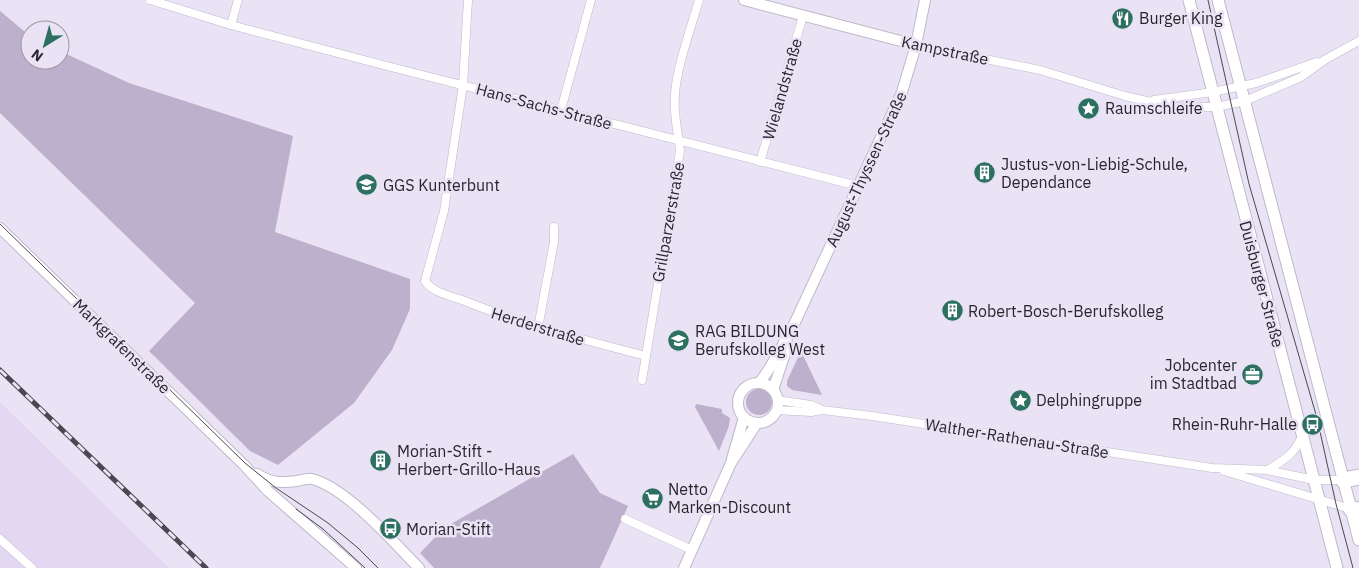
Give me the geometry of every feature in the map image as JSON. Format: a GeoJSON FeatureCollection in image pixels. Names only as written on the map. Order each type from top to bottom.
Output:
{"type":"FeatureCollection","features":[{"type":"Feature","properties":{"kind":"highway"},"geometry":{"type":"LineString","coordinates":[[1343,480],[1359,478]]}},
{"type":"Feature","properties":{"kind":"main road","name":"Duisburger Straße"},"geometry":{"type":"LineString","coordinates":[[1189,0],[1337,568]]}},
{"type":"Feature","properties":{"kind":"main road","name":"Duisburger Straße"},"geometry":{"type":"LineString","coordinates":[[1218,0],[1343,480],[1355,510],[1359,540]]}},
{"type":"Feature","properties":{"kind":"street","name":"Hans-Sachs-Straße"},"geometry":{"type":"LineString","coordinates":[[150,0],[231,25],[679,142],[858,186]]}},
{"type":"Feature","properties":{"kind":"street"},"geometry":{"type":"LineString","coordinates":[[231,25],[238,0]]}},
{"type":"Feature","properties":{"kind":"street"},"geometry":{"type":"LineString","coordinates":[[463,85],[468,0]]}},
{"type":"Feature","properties":{"kind":"street"},"geometry":{"type":"LineString","coordinates":[[561,110],[591,0]]}},
{"type":"Feature","properties":{"kind":"street","name":"Grillparzerstraße"},"geometry":{"type":"LineString","coordinates":[[642,380],[680,151],[675,125],[674,95],[676,81],[699,0]]}},
{"type":"Feature","properties":{"kind":"street","name":"Kampstraße"},"geometry":{"type":"LineString","coordinates":[[744,0],[766,3],[803,16],[916,45],[1040,70],[1172,107],[1216,107],[1245,101],[1301,77],[1326,59],[1359,41]]}},
{"type":"Feature","properties":{"kind":"street","name":"August-Thyssen-Straße"},"geometry":{"type":"LineString","coordinates":[[759,383],[768,372],[790,333],[902,92],[916,45],[924,0]]}},
{"type":"Feature","properties":{"kind":"street","name":"Wielandstraße"},"geometry":{"type":"LineString","coordinates":[[760,162],[803,16]]}},
{"type":"Feature","properties":{"kind":"street","name":"Kampstraße"},"geometry":{"type":"LineString","coordinates":[[1147,101],[1213,92],[1241,86],[1326,59]]}},
{"type":"Feature","properties":{"kind":"street","name":"Herderstraße"},"geometry":{"type":"LineString","coordinates":[[463,85],[444,211],[425,281],[432,288],[538,328],[646,356]]}},
{"type":"Feature","properties":{"kind":"street"},"geometry":{"type":"LineString","coordinates":[[538,328],[554,242],[554,227]]}},
{"type":"Feature","properties":{"kind":"street","name":"Markgrafenstraße"},"geometry":{"type":"LineString","coordinates":[[0,228],[244,465],[268,491],[356,568]]}},
{"type":"Feature","properties":{"kind":"street","name":"August-Thyssen-Straße"},"geometry":{"type":"LineString","coordinates":[[773,390],[776,376],[787,349],[790,333]]}},
{"type":"Feature","properties":{"kind":"street"},"geometry":{"type":"LineString","coordinates":[[759,383],[773,390],[777,405],[768,420],[756,423],[744,417],[738,408],[739,397],[747,387],[759,383]]}},
{"type":"Feature","properties":{"kind":"street","name":"Walther-Rathenau-Straße"},"geometry":{"type":"LineString","coordinates":[[777,405],[811,405],[822,410],[949,427],[1212,468],[1267,470],[1314,480],[1343,480]]}},
{"type":"Feature","properties":{"kind":"street"},"geometry":{"type":"LineString","coordinates":[[731,463],[744,417]]}},
{"type":"Feature","properties":{"kind":"street"},"geometry":{"type":"LineString","coordinates":[[684,568],[731,463],[756,423]]}},
{"type":"Feature","properties":{"kind":"street"},"geometry":{"type":"LineString","coordinates":[[1267,470],[1292,454],[1298,447],[1303,434]]}},
{"type":"Feature","properties":{"kind":"street","name":"Markgrafenstraße"},"geometry":{"type":"LineString","coordinates":[[244,465],[266,480],[280,484],[311,479],[328,485],[345,496],[419,568]]}},
{"type":"Feature","properties":{"kind":"street","name":"Walther-Rathenau-Straße"},"geometry":{"type":"LineString","coordinates":[[1212,468],[1355,510]]}},
{"type":"Feature","properties":{"kind":"street"},"geometry":{"type":"LineString","coordinates":[[625,520],[692,550]]}},
{"type":"Feature","properties":{"kind":"street"},"geometry":{"type":"LineString","coordinates":[[0,539],[32,568]]}},
{"type":"Feature","properties":{"kind":"shaded area"},"geometry":{"type":"Polygon","coordinates":[[[0,11],[20,28],[20,70],[70,70],[70,56],[129,83],[293,136],[275,232],[410,279],[410,309],[392,350],[354,403],[278,465],[250,451],[149,351],[195,303],[0,113],[0,11]]]}},
{"type":"Feature","properties":{"kind":"shaded area"},"geometry":{"type":"Polygon","coordinates":[[[801,351],[822,395],[792,390],[787,386],[787,381],[801,351]]]}},
{"type":"Feature","properties":{"kind":"shaded area"},"geometry":{"type":"Polygon","coordinates":[[[759,389],[768,393],[772,402],[768,411],[759,415],[750,411],[746,402],[750,393],[759,389]]]}},
{"type":"Feature","properties":{"kind":"shaded area"},"geometry":{"type":"Polygon","coordinates":[[[0,402],[169,568],[0,568],[0,402]]]}},
{"type":"Feature","properties":{"kind":"shaded area"},"geometry":{"type":"Polygon","coordinates":[[[696,404],[722,409],[722,413],[730,418],[729,426],[719,451],[695,407],[696,404]]]}},
{"type":"Feature","properties":{"kind":"shaded area"},"geometry":{"type":"Polygon","coordinates":[[[573,454],[600,493],[628,506],[600,568],[434,568],[420,553],[444,528],[573,454]]]}},
{"type":"Feature","properties":{"kind":"tram line"},"geometry":{"type":"LineString","coordinates":[[1208,0],[1249,184],[1317,418],[1336,504],[1353,568]]}},
{"type":"Feature","properties":{"kind":"tram line"},"geometry":{"type":"LineString","coordinates":[[0,224],[245,463],[276,488],[328,523],[378,568]]}},
{"type":"Feature","properties":{"kind":"tram line"},"geometry":{"type":"LineString","coordinates":[[296,509],[323,529],[365,568]]}},
{"type":"Feature","properties":{"kind":"railway"},"geometry":{"type":"LineString","coordinates":[[0,370],[206,568]]}},
{"type":"Feature","properties":{"kind":"place","name":"Burger King"},"geometry":{"type":"Point","coordinates":[1123,18]}},
{"type":"Feature","properties":{"kind":"place","name":"Raumschleife"},"geometry":{"type":"Point","coordinates":[1089,108]}},
{"type":"Feature","properties":{"kind":"place","name":"Justus-von-Liebig-Schule, Dependance"},"geometry":{"type":"Point","coordinates":[985,173]}},
{"type":"Feature","properties":{"kind":"place","name":"GGS Kunterbunt"},"geometry":{"type":"Point","coordinates":[367,185]}},
{"type":"Feature","properties":{"kind":"place","name":"Robert-Bosch-Berufskolleg"},"geometry":{"type":"Point","coordinates":[952,311]}},
{"type":"Feature","properties":{"kind":"place","name":"RAG BILDUNG Berufskolleg West"},"geometry":{"type":"Point","coordinates":[679,340]}},
{"type":"Feature","properties":{"kind":"place","name":"Jobcenter im Stadtbad"},"geometry":{"type":"Point","coordinates":[1253,374]}},
{"type":"Feature","properties":{"kind":"place","name":"Delphingruppe"},"geometry":{"type":"Point","coordinates":[1020,400]}},
{"type":"Feature","properties":{"kind":"place","name":"Rhein-Ruhr-Halle"},"geometry":{"type":"Point","coordinates":[1313,424]}},
{"type":"Feature","properties":{"kind":"place","name":"Morian-Stift - Herbert-Grillo-Haus"},"geometry":{"type":"Point","coordinates":[381,460]}},
{"type":"Feature","properties":{"kind":"place","name":"Netto Marken-Discount"},"geometry":{"type":"Point","coordinates":[652,498]}},
{"type":"Feature","properties":{"kind":"place","name":"Morian-Stift"},"geometry":{"type":"Point","coordinates":[390,529]}}]}
